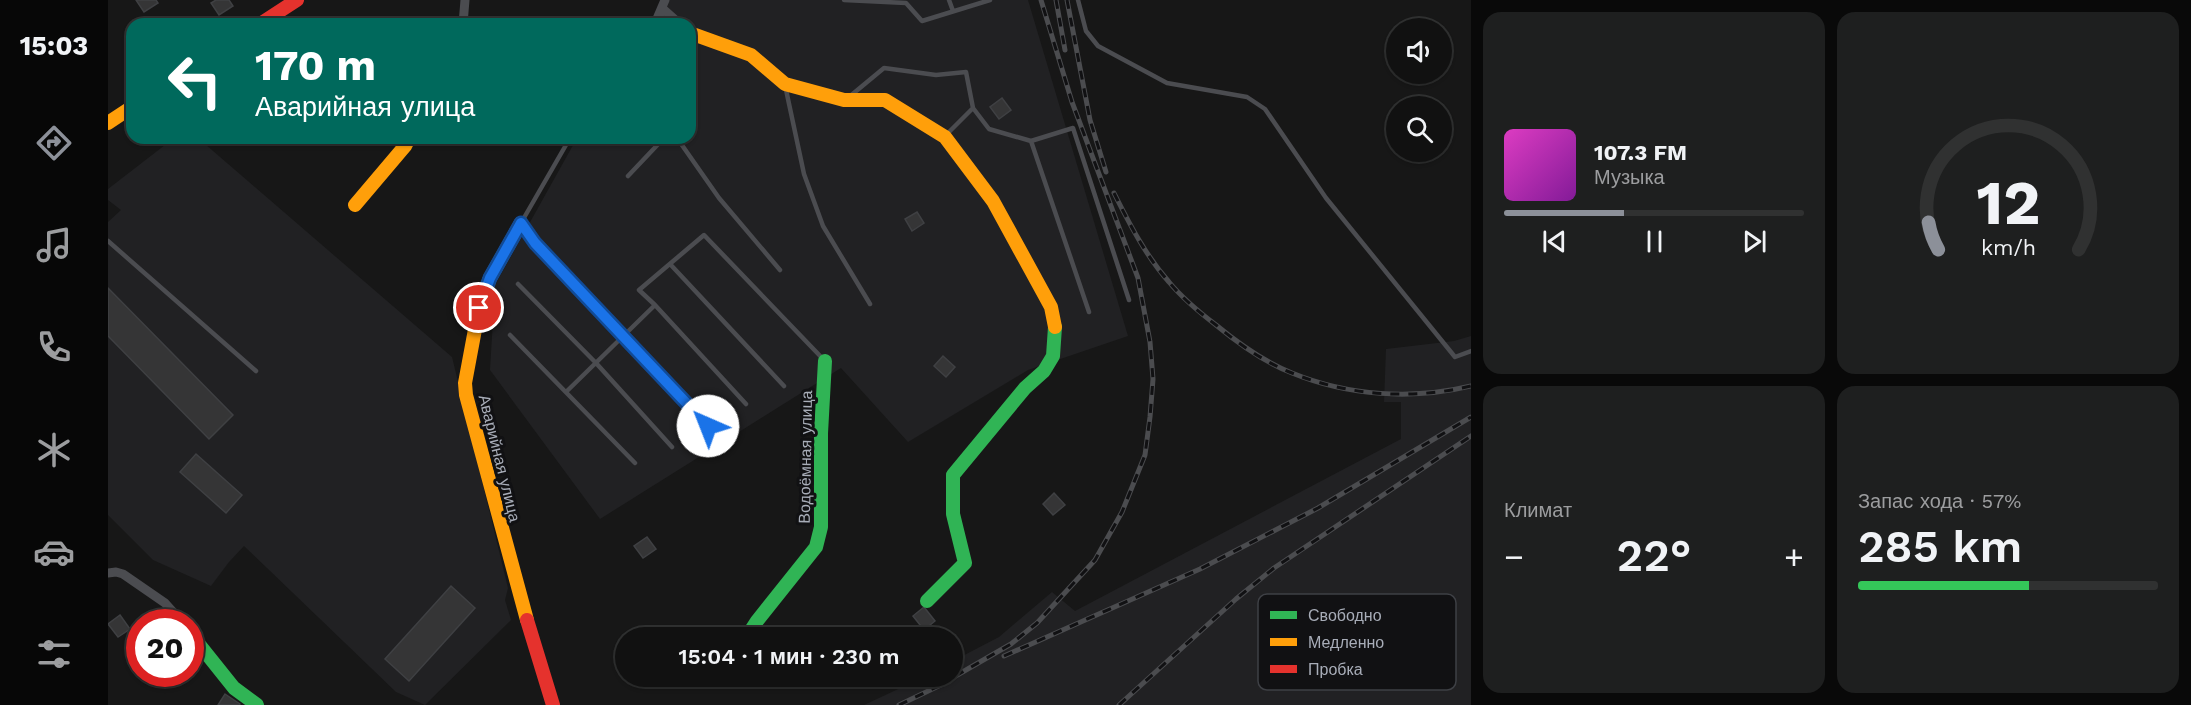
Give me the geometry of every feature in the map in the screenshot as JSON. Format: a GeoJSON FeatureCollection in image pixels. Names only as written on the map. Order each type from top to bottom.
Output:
{"type":"FeatureCollection","features":[{"type":"Feature","properties":{"kind":"street"},"geometry":{"type":"LineString","coordinates":[[269,18],[297,0]]}},
{"type":"Feature","properties":{"kind":"street"},"geometry":{"type":"LineString","coordinates":[[464,18],[465,0]]}},
{"type":"Feature","properties":{"kind":"street"},"geometry":{"type":"LineString","coordinates":[[663,4],[675,18]]}},
{"type":"Feature","properties":{"kind":"street"},"geometry":{"type":"LineString","coordinates":[[696,35],[751,55],[785,84],[844,100],[885,100],[945,136],[993,201],[1051,307],[1056,329],[1053,356],[1044,371],[1025,388],[953,475],[953,514],[966,563],[927,601]]}},
{"type":"Feature","properties":{"kind":"street"},"geometry":{"type":"LineString","coordinates":[[108,123],[126,111]]}},
{"type":"Feature","properties":{"kind":"street"},"geometry":{"type":"LineString","coordinates":[[355,205],[406,144]]}},
{"type":"Feature","properties":{"kind":"street","name":"Аварийная улица"},"geometry":{"type":"LineString","coordinates":[[521,223],[490,278],[479,308],[465,383],[515,580],[552,702]]}},
{"type":"Feature","properties":{"kind":"street","name":"Водоёмная улица"},"geometry":{"type":"LineString","coordinates":[[754,627],[816,547],[822,527],[821,433],[825,362]]}},
{"type":"Feature","properties":{"kind":"street"},"geometry":{"type":"LineString","coordinates":[[108,573],[123,574],[170,609]]}},
{"type":"Feature","properties":{"kind":"street"},"geometry":{"type":"LineString","coordinates":[[204,650],[234,688],[257,705]]}},
{"type":"Feature","properties":{"kind":"lane"},"geometry":{"type":"LineString","coordinates":[[844,0],[906,1],[922,21],[990,0]]}},
{"type":"Feature","properties":{"kind":"lane"},"geometry":{"type":"LineString","coordinates":[[949,0],[953,11]]}},
{"type":"Feature","properties":{"kind":"lane"},"geometry":{"type":"LineString","coordinates":[[1078,0],[1086,31],[1098,46],[1167,83],[1247,97],[1265,109],[1326,198],[1455,357],[1471,351]]}},
{"type":"Feature","properties":{"kind":"lane"},"geometry":{"type":"LineString","coordinates":[[844,100],[884,68],[936,75],[966,72],[973,108],[989,129],[1031,141],[1073,128],[1129,300]]}},
{"type":"Feature","properties":{"kind":"lane"},"geometry":{"type":"LineString","coordinates":[[785,84],[804,174],[824,226],[870,304]]}},
{"type":"Feature","properties":{"kind":"lane"},"geometry":{"type":"LineString","coordinates":[[945,136],[973,108]]}},
{"type":"Feature","properties":{"kind":"lane"},"geometry":{"type":"LineString","coordinates":[[1031,141],[1089,312]]}},
{"type":"Feature","properties":{"kind":"lane"},"geometry":{"type":"LineString","coordinates":[[567,144],[521,223],[535,243],[708,426]]}},
{"type":"Feature","properties":{"kind":"lane"},"geometry":{"type":"LineString","coordinates":[[628,176],[658,144]]}},
{"type":"Feature","properties":{"kind":"lane"},"geometry":{"type":"LineString","coordinates":[[681,144],[719,198],[780,270]]}},
{"type":"Feature","properties":{"kind":"lane"},"geometry":{"type":"LineString","coordinates":[[746,404],[639,290],[704,235],[825,362]]}},
{"type":"Feature","properties":{"kind":"lane"},"geometry":{"type":"LineString","coordinates":[[108,241],[256,371]]}},
{"type":"Feature","properties":{"kind":"lane"},"geometry":{"type":"LineString","coordinates":[[669,264],[784,386]]}},
{"type":"Feature","properties":{"kind":"lane"},"geometry":{"type":"LineString","coordinates":[[518,284],[596,363],[672,447]]}},
{"type":"Feature","properties":{"kind":"lane"},"geometry":{"type":"LineString","coordinates":[[566,392],[655,305]]}},
{"type":"Feature","properties":{"kind":"lane"},"geometry":{"type":"LineString","coordinates":[[510,335],[634,463]]}},
{"type":"Feature","properties":{"kind":"shaded area"},"geometry":{"type":"Polygon","coordinates":[[[666,0],[1028,0],[1128,336],[1028,370],[908,442],[841,368],[600,519],[490,370],[495,285],[574,144],[696,144],[696,18],[655,18],[666,0]]]}},
{"type":"Feature","properties":{"kind":"shaded area"},"geometry":{"type":"Polygon","coordinates":[[[166,144],[205,144],[452,357],[508,588],[505,600],[511,620],[425,705],[396,692],[244,546],[211,586],[153,560],[108,515],[108,222],[121,210],[108,200],[108,189],[166,144]]]}},
{"type":"Feature","properties":{"kind":"shaded area"},"geometry":{"type":"Polygon","coordinates":[[[1471,336],[1471,705],[864,705],[903,687],[963,687],[963,656],[999,637],[1052,592],[1075,611],[1401,439],[1401,402],[1384,402],[1386,349],[1454,341],[1471,336]]]}},
{"type":"Feature","properties":{"kind":"building"},"geometry":{"type":"Polygon","coordinates":[[[136,0],[156,0],[158,3],[144,12],[136,0]]]}},
{"type":"Feature","properties":{"kind":"building"},"geometry":{"type":"Polygon","coordinates":[[[216,0],[229,0],[233,6],[219,15],[211,3],[216,0]]]}},
{"type":"Feature","properties":{"kind":"building"},"geometry":{"type":"Polygon","coordinates":[[[1002,98],[1011,110],[999,119],[990,107],[1002,98]]]}},
{"type":"Feature","properties":{"kind":"building"},"geometry":{"type":"Polygon","coordinates":[[[917,212],[924,223],[912,231],[905,219],[917,212]]]}},
{"type":"Feature","properties":{"kind":"building"},"geometry":{"type":"Polygon","coordinates":[[[108,288],[233,415],[209,439],[108,336],[108,288]]]}},
{"type":"Feature","properties":{"kind":"building"},"geometry":{"type":"Polygon","coordinates":[[[943,356],[955,367],[946,377],[934,366],[943,356]]]}},
{"type":"Feature","properties":{"kind":"building"},"geometry":{"type":"Polygon","coordinates":[[[196,454],[242,495],[226,513],[180,472],[196,454]]]}},
{"type":"Feature","properties":{"kind":"building"},"geometry":{"type":"Polygon","coordinates":[[[1054,493],[1065,505],[1053,515],[1043,504],[1054,493]]]}},
{"type":"Feature","properties":{"kind":"building"},"geometry":{"type":"Polygon","coordinates":[[[647,537],[656,549],[643,558],[634,546],[647,537]]]}},
{"type":"Feature","properties":{"kind":"building"},"geometry":{"type":"Polygon","coordinates":[[[451,586],[475,608],[409,681],[385,659],[451,586]]]}},
{"type":"Feature","properties":{"kind":"building"},"geometry":{"type":"Polygon","coordinates":[[[924,607],[935,621],[928,627],[922,627],[913,616],[924,607]]]}},
{"type":"Feature","properties":{"kind":"building"},"geometry":{"type":"Polygon","coordinates":[[[120,615],[126,623],[126,632],[118,637],[108,624],[120,615]]]}},
{"type":"Feature","properties":{"kind":"building"},"geometry":{"type":"Polygon","coordinates":[[[225,694],[240,704],[218,705],[225,694]]]}},
{"type":"Feature","properties":{"kind":"railway"},"geometry":{"type":"LineString","coordinates":[[963,672],[1011,644],[1037,623],[1095,560],[1122,512],[1145,455],[1150,417],[1153,379],[1150,342],[1138,278],[1072,102],[1041,0]]}},
{"type":"Feature","properties":{"kind":"railway"},"geometry":{"type":"LineString","coordinates":[[1056,0],[1065,50]]}},
{"type":"Feature","properties":{"kind":"railway"},"geometry":{"type":"LineString","coordinates":[[1067,0],[1090,120],[1106,172]]}},
{"type":"Feature","properties":{"kind":"railway"},"geometry":{"type":"LineString","coordinates":[[1114,193],[1146,251],[1174,288],[1225,332],[1272,364],[1313,381],[1358,391],[1404,394],[1471,386]]}},
{"type":"Feature","properties":{"kind":"railway"},"geometry":{"type":"LineString","coordinates":[[1004,656],[1200,569],[1318,508],[1471,417]]}},
{"type":"Feature","properties":{"kind":"railway"},"geometry":{"type":"LineString","coordinates":[[1119,705],[1236,599],[1274,568],[1471,436]]}},
{"type":"Feature","properties":{"kind":"railway"},"geometry":{"type":"LineString","coordinates":[[899,705],[937,687]]}},
{"type":"Feature","properties":{"kind":"traffic: fast"},"geometry":{"type":"LineString","coordinates":[[927,601],[965,563],[953,514],[953,475],[1025,388],[1044,371],[1053,356],[1055,327]]}},
{"type":"Feature","properties":{"kind":"traffic: fast"},"geometry":{"type":"LineString","coordinates":[[753,627],[816,547],[821,527],[821,433],[825,361]]}},
{"type":"Feature","properties":{"kind":"traffic: fast"},"geometry":{"type":"LineString","coordinates":[[204,650],[234,688],[257,705]]}},
{"type":"Feature","properties":{"kind":"traffic: slow"},"geometry":{"type":"LineString","coordinates":[[696,35],[751,55],[785,84],[844,100],[885,100],[945,137],[993,201],[1051,307],[1055,327]]}},
{"type":"Feature","properties":{"kind":"traffic: slow"},"geometry":{"type":"LineString","coordinates":[[108,123],[126,111]]}},
{"type":"Feature","properties":{"kind":"traffic: slow"},"geometry":{"type":"LineString","coordinates":[[355,205],[406,144]]}},
{"type":"Feature","properties":{"kind":"traffic: slow"},"geometry":{"type":"LineString","coordinates":[[521,223],[490,278],[479,308],[465,383],[466,395],[527,620]]}},
{"type":"Feature","properties":{"kind":"traffic: jam"},"geometry":{"type":"LineString","coordinates":[[269,18],[297,0]]}},
{"type":"Feature","properties":{"kind":"traffic: jam"},"geometry":{"type":"LineString","coordinates":[[527,620],[553,705]]}},
{"type":"Feature","properties":{"kind":"route"},"geometry":{"type":"LineString","coordinates":[[479,308],[490,278],[521,223],[535,243],[708,426]]}}]}
